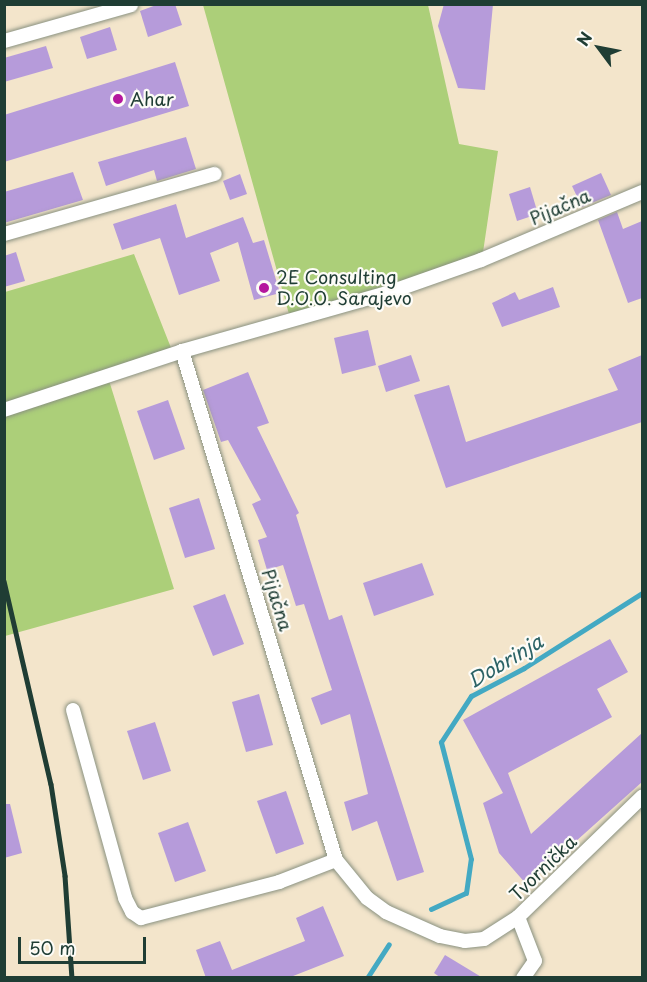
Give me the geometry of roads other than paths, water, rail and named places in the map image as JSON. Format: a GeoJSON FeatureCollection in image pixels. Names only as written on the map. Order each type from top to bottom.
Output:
{"type":"FeatureCollection","features":[{"type":"Feature","properties":{"kind":"street"},"geometry":{"type":"LineString","coordinates":[[4,41],[131,5]]}},
{"type":"Feature","properties":{"kind":"street"},"geometry":{"type":"LineString","coordinates":[[4,234],[215,174]]}},
{"type":"Feature","properties":{"kind":"street","name":"Pijačna"},"geometry":{"type":"LineString","coordinates":[[4,410],[182,351],[390,292],[481,260],[642,192]]}},
{"type":"Feature","properties":{"kind":"street","name":"Pijačna"},"geometry":{"type":"LineString","coordinates":[[182,351],[336,860],[367,898],[386,912],[440,936],[465,941],[484,939],[518,917]]}},
{"type":"Feature","properties":{"kind":"street"},"geometry":{"type":"LineString","coordinates":[[73,710],[125,898],[132,912],[141,918],[279,882],[336,860]]}},
{"type":"Feature","properties":{"kind":"street","name":"Tvornička"},"geometry":{"type":"LineString","coordinates":[[523,978],[535,961],[518,917],[642,797]]}},
{"type":"Feature","properties":{"kind":"waterway","name":"Dobrinja"},"geometry":{"type":"LineString","coordinates":[[431,909],[466,893],[471,859],[441,742],[471,696],[524,668],[642,593]]}},
{"type":"Feature","properties":{"kind":"waterway","name":"Dobrinja"},"geometry":{"type":"LineString","coordinates":[[367,978],[389,944]]}},
{"type":"Feature","properties":{"kind":"railway"},"geometry":{"type":"LineString","coordinates":[[4,581],[51,784],[65,876],[72,978]]}},
{"type":"Feature","properties":{"kind":"place","name":"Ahar"},"geometry":{"type":"Point","coordinates":[118,99]}},
{"type":"Feature","properties":{"kind":"place","name":"2E Consulting D.O.O. Sarajevo"},"geometry":{"type":"Point","coordinates":[264,288]}}]}
